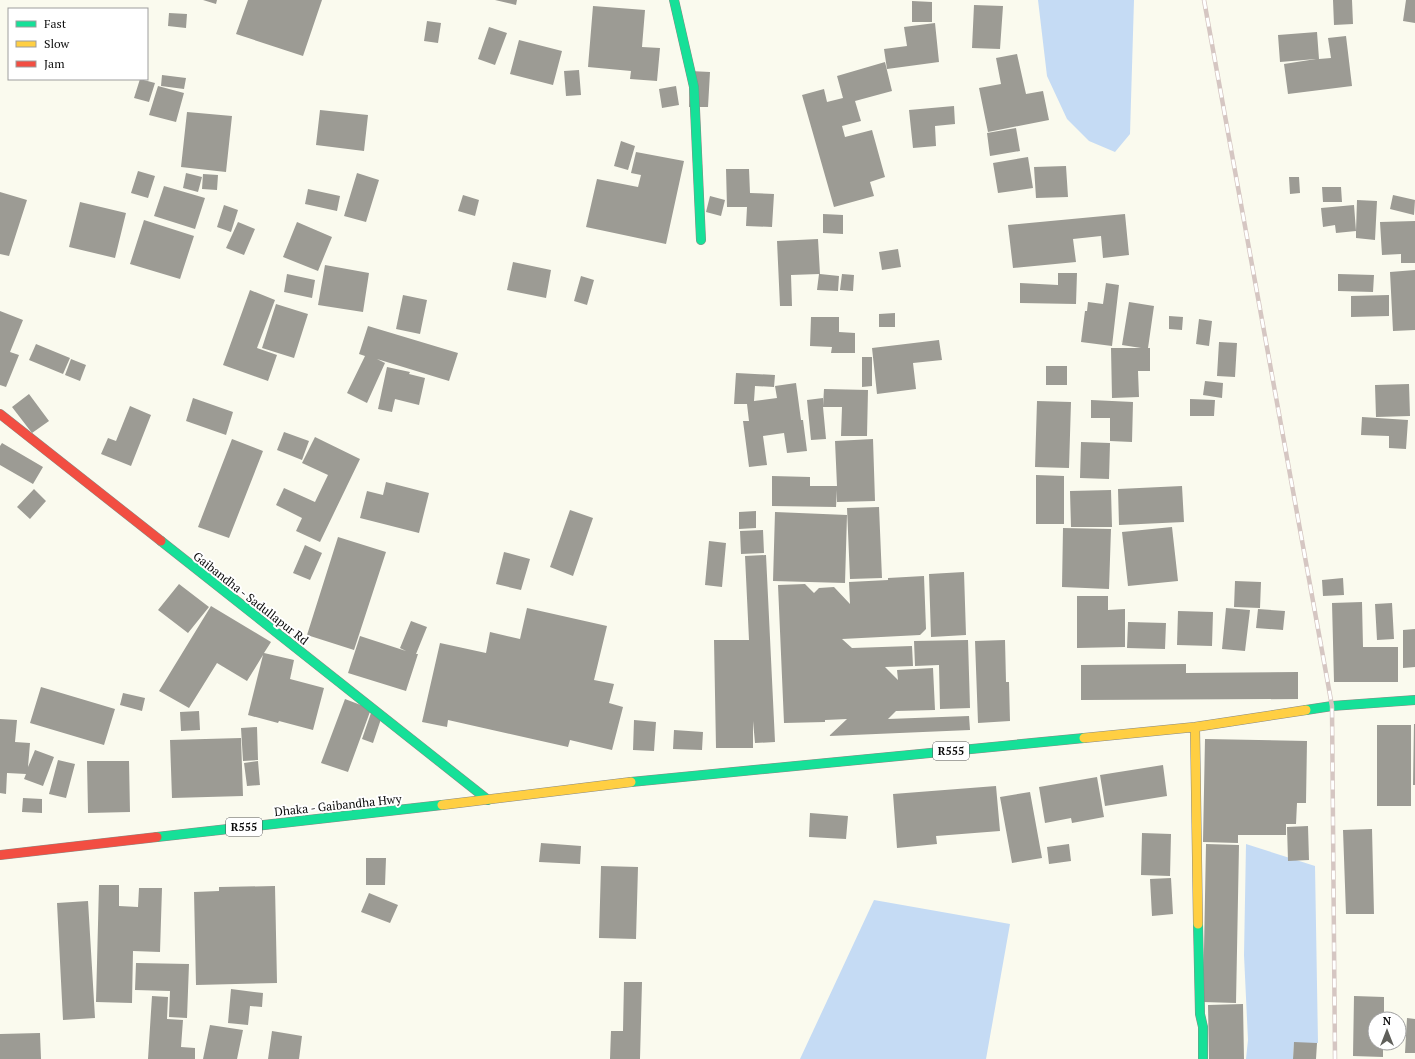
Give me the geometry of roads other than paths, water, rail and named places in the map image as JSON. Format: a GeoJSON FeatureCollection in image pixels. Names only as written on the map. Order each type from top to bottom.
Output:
{"type":"FeatureCollection","features":[{"type":"Feature","properties":{"kind":"main road"},"geometry":{"type":"LineString","coordinates":[[674,0],[694,87],[701,240]]}},
{"type":"Feature","properties":{"kind":"main road","name":"Gaibandha - Sadullapur Rd"},"geometry":{"type":"LineString","coordinates":[[0,414],[488,800]]}},
{"type":"Feature","properties":{"kind":"main road","name":"R555"},"geometry":{"type":"LineString","coordinates":[[488,800],[594,786],[1195,727],[1332,706],[1415,700]]}},
{"type":"Feature","properties":{"kind":"main road"},"geometry":{"type":"LineString","coordinates":[[1195,727],[1200,1014],[1203,1027],[1203,1059]]}},
{"type":"Feature","properties":{"kind":"main road","name":"Dhaka - Gaibandha Hwy"},"geometry":{"type":"LineString","coordinates":[[0,855],[488,800]]}},
{"type":"Feature","properties":{"kind":"water"},"geometry":{"type":"Polygon","coordinates":[[[1038,0],[1134,0],[1130,134],[1115,152],[1089,141],[1067,119],[1047,76],[1038,0]]]}},
{"type":"Feature","properties":{"kind":"water"},"geometry":{"type":"Polygon","coordinates":[[[1246,844],[1315,866],[1318,1043],[1294,1043],[1293,1059],[1246,1059],[1248,1040],[1244,955],[1246,844]]]}},
{"type":"Feature","properties":{"kind":"water"},"geometry":{"type":"Polygon","coordinates":[[[874,900],[1010,924],[986,1059],[800,1059],[874,900]]]}},
{"type":"Feature","properties":{"kind":"railway"},"geometry":{"type":"LineString","coordinates":[[1204,0],[1332,706],[1335,1059]]}}]}
